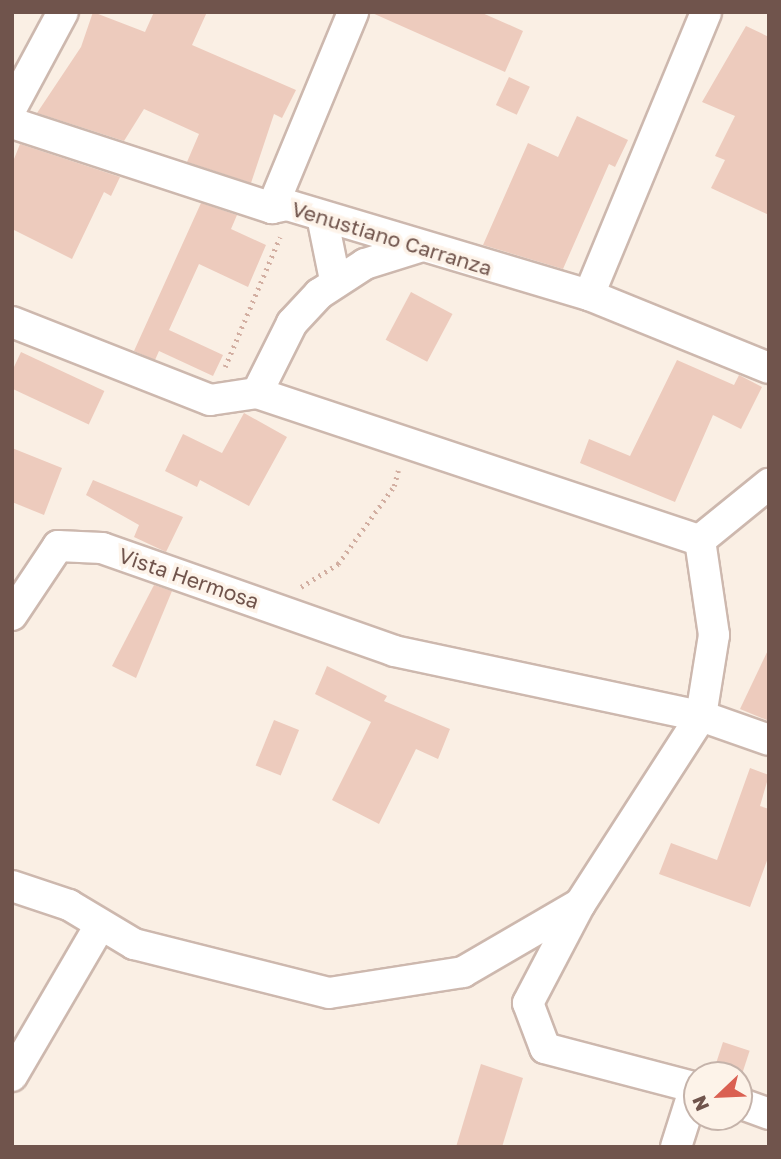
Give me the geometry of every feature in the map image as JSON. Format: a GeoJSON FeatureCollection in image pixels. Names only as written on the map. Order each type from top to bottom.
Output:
{"type":"FeatureCollection","features":[{"type":"Feature","properties":{"kind":"street"},"geometry":{"type":"LineString","coordinates":[[12,107],[63,12]]}},
{"type":"Feature","properties":{"kind":"street"},"geometry":{"type":"LineString","coordinates":[[272,208],[352,12]]}},
{"type":"Feature","properties":{"kind":"street"},"geometry":{"type":"LineString","coordinates":[[589,295],[706,12]]}},
{"type":"Feature","properties":{"kind":"street","name":"Venustiano Carranza"},"geometry":{"type":"LineString","coordinates":[[12,123],[272,208],[287,205],[419,247],[589,295],[769,368]]}},
{"type":"Feature","properties":{"kind":"street"},"geometry":{"type":"LineString","coordinates":[[322,216],[335,280]]}},
{"type":"Feature","properties":{"kind":"street"},"geometry":{"type":"LineString","coordinates":[[257,393],[292,323],[335,280],[419,247]]}},
{"type":"Feature","properties":{"kind":"street"},"geometry":{"type":"LineString","coordinates":[[12,322],[211,400],[257,393],[403,446],[700,540]]}},
{"type":"Feature","properties":{"kind":"street"},"geometry":{"type":"LineString","coordinates":[[700,540],[769,484]]}},
{"type":"Feature","properties":{"kind":"street"},"geometry":{"type":"LineString","coordinates":[[683,1085],[545,1048],[528,1003],[580,904],[701,716],[714,635],[700,540]]}},
{"type":"Feature","properties":{"kind":"street","name":"Vista Hermosa"},"geometry":{"type":"LineString","coordinates":[[12,615],[58,546],[102,548],[270,606]]}},
{"type":"Feature","properties":{"kind":"street"},"geometry":{"type":"LineString","coordinates":[[270,606],[394,651],[701,716],[769,740]]}},
{"type":"Feature","properties":{"kind":"street"},"geometry":{"type":"LineString","coordinates":[[12,886],[69,905],[99,928],[134,944],[329,993],[463,972],[580,904]]}},
{"type":"Feature","properties":{"kind":"street"},"geometry":{"type":"LineString","coordinates":[[12,1076],[99,928]]}},
{"type":"Feature","properties":{"kind":"street"},"geometry":{"type":"LineString","coordinates":[[676,1147],[683,1126]]}},
{"type":"Feature","properties":{"kind":"path"},"geometry":{"type":"LineString","coordinates":[[211,400],[276,250],[284,223],[272,208]]}},
{"type":"Feature","properties":{"kind":"path","name":"Vista Hermosa"},"geometry":{"type":"LineString","coordinates":[[270,606],[338,564],[394,486],[403,446]]}},
{"type":"Feature","properties":{"kind":"building"},"geometry":{"type":"Polygon","coordinates":[[[93,12],[145,32],[154,12],[207,12],[192,45],[296,90],[282,118],[274,114],[251,183],[187,162],[199,134],[144,109],[124,141],[37,113],[81,47],[93,12]]]}},
{"type":"Feature","properties":{"kind":"building"},"geometry":{"type":"Polygon","coordinates":[[[370,12],[480,12],[523,31],[505,72],[370,12]]]}},
{"type":"Feature","properties":{"kind":"building"},"geometry":{"type":"Polygon","coordinates":[[[746,26],[769,37],[769,215],[711,188],[725,160],[715,156],[735,116],[702,102],[746,26]]]}},
{"type":"Feature","properties":{"kind":"building"},"geometry":{"type":"Polygon","coordinates":[[[509,77],[530,87],[517,115],[496,105],[509,77]]]}},
{"type":"Feature","properties":{"kind":"building"},"geometry":{"type":"Polygon","coordinates":[[[577,116],[628,140],[615,167],[609,164],[563,269],[483,245],[528,143],[558,157],[577,116]]]}},
{"type":"Feature","properties":{"kind":"building"},"geometry":{"type":"Polygon","coordinates":[[[20,144],[120,177],[111,196],[104,192],[72,259],[12,229],[12,164],[20,144]]]}},
{"type":"Feature","properties":{"kind":"building"},"geometry":{"type":"Polygon","coordinates":[[[201,203],[237,215],[231,229],[266,245],[248,287],[199,264],[169,330],[223,355],[213,376],[159,351],[155,360],[134,351],[201,203]]]}},
{"type":"Feature","properties":{"kind":"building"},"geometry":{"type":"Polygon","coordinates":[[[411,292],[452,314],[427,362],[386,340],[411,292]]]}},
{"type":"Feature","properties":{"kind":"building"},"geometry":{"type":"Polygon","coordinates":[[[21,352],[104,391],[89,424],[12,389],[12,371],[21,352]]]}},
{"type":"Feature","properties":{"kind":"building"},"geometry":{"type":"Polygon","coordinates":[[[677,360],[734,385],[739,375],[762,387],[741,429],[713,415],[675,502],[580,463],[589,439],[630,456],[677,360]]]}},
{"type":"Feature","properties":{"kind":"building"},"geometry":{"type":"Polygon","coordinates":[[[244,413],[287,437],[249,506],[200,480],[197,487],[165,471],[183,434],[222,453],[244,413]]]}},
{"type":"Feature","properties":{"kind":"building"},"geometry":{"type":"Polygon","coordinates":[[[12,448],[62,468],[44,515],[12,502],[12,448]]]}},
{"type":"Feature","properties":{"kind":"building"},"geometry":{"type":"Polygon","coordinates":[[[93,480],[183,517],[166,552],[134,537],[139,525],[86,495],[93,480]]]}},
{"type":"Feature","properties":{"kind":"building"},"geometry":{"type":"Polygon","coordinates":[[[154,585],[172,591],[136,678],[112,666],[154,585]]]}},
{"type":"Feature","properties":{"kind":"building"},"geometry":{"type":"Polygon","coordinates":[[[769,648],[769,721],[740,709],[769,648]]]}},
{"type":"Feature","properties":{"kind":"building"},"geometry":{"type":"Polygon","coordinates":[[[327,666],[387,696],[384,701],[450,729],[438,759],[416,749],[379,824],[332,800],[371,722],[315,694],[327,666]]]}},
{"type":"Feature","properties":{"kind":"building"},"geometry":{"type":"Polygon","coordinates":[[[274,720],[299,730],[281,776],[256,765],[274,720]]]}},
{"type":"Feature","properties":{"kind":"building"},"geometry":{"type":"Polygon","coordinates":[[[750,768],[769,775],[760,806],[769,809],[769,855],[750,907],[659,874],[671,843],[717,860],[750,768]]]}},
{"type":"Feature","properties":{"kind":"building"},"geometry":{"type":"Polygon","coordinates":[[[723,1042],[750,1051],[746,1061],[717,1061],[723,1042]]]}},
{"type":"Feature","properties":{"kind":"building"},"geometry":{"type":"Polygon","coordinates":[[[481,1064],[523,1078],[502,1147],[456,1147],[481,1064]]]}}]}
